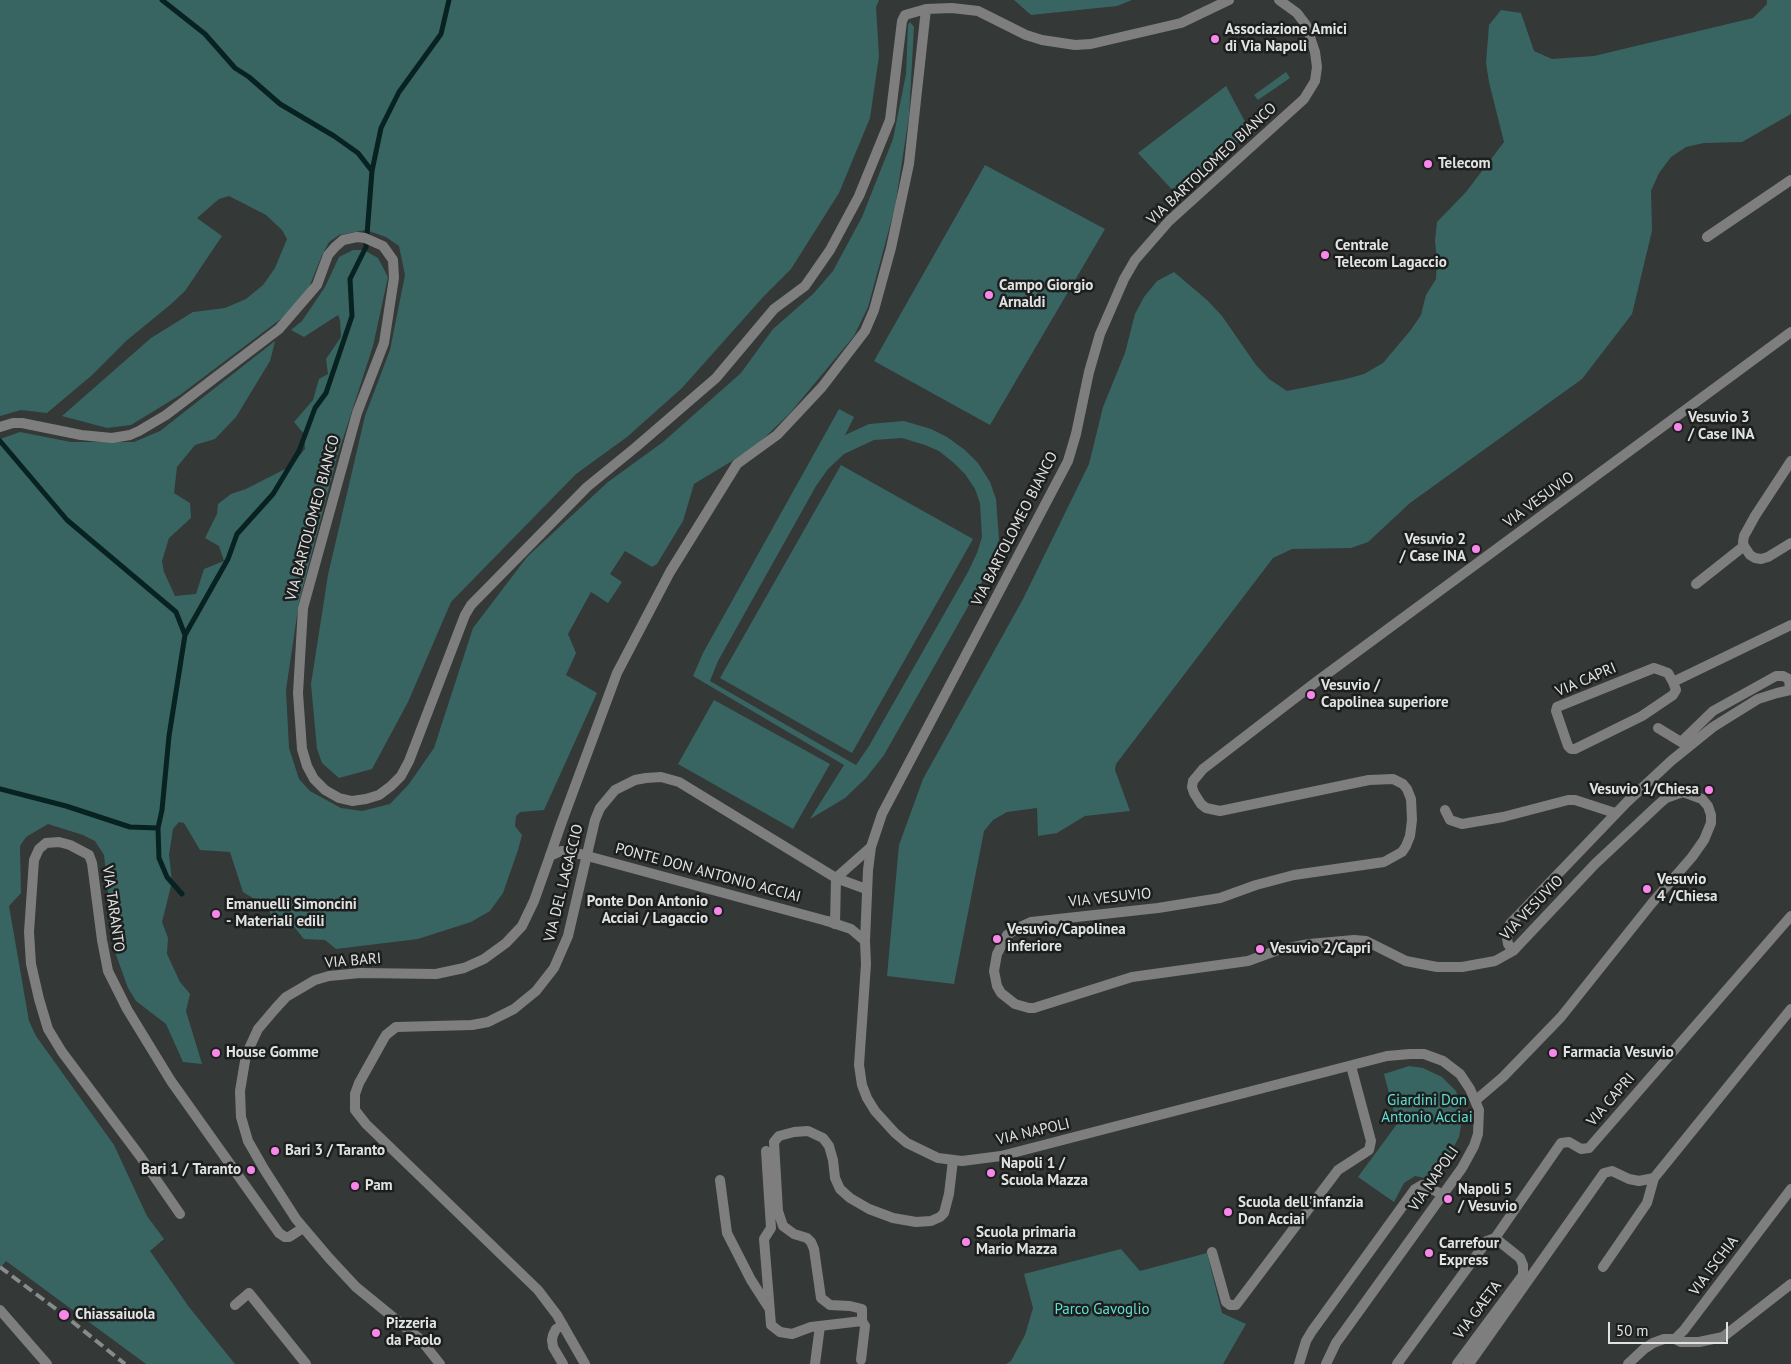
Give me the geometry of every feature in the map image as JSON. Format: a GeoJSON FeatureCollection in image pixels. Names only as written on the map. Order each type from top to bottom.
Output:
{"type":"FeatureCollection","features":[{"type":"Feature","properties":{"kind":"street","name":"VIA BARTOLOMEO BIANCO"},"geometry":{"type":"LineString","coordinates":[[0,427],[13,423],[22,423],[81,435],[112,438],[130,435],[139,431],[166,415],[279,329],[316,285],[328,255],[335,246],[343,240],[357,237],[365,238],[384,246],[393,260],[394,278],[384,343],[357,413],[303,608],[298,693],[302,749],[307,766],[314,779],[325,790],[339,798],[352,801],[379,795],[401,776],[409,761],[461,624],[471,605],[587,487],[716,378],[774,309],[805,286],[830,250],[859,196],[890,120],[902,21],[905,15],[926,9],[952,8],[978,11],[1034,38],[1059,44],[1075,45],[1091,44],[1181,23],[1229,0]]}},
{"type":"Feature","properties":{"kind":"street","name":"VIA BARTOLOMEO BIANCO"},"geometry":{"type":"LineString","coordinates":[[865,941],[866,890],[871,847],[882,814],[1068,462],[1100,334],[1124,278],[1135,260],[1169,221],[1304,100],[1315,81],[1317,66],[1315,52],[1306,25],[1298,13],[1279,0]]}},
{"type":"Feature","properties":{"kind":"street"},"geometry":{"type":"LineString","coordinates":[[550,856],[560,824],[617,673],[670,572],[737,464],[777,435],[822,387],[865,331],[874,310],[891,248],[909,164],[926,9]]}},
{"type":"Feature","properties":{"kind":"street"},"geometry":{"type":"LineString","coordinates":[[1706,237],[1791,180]]}},
{"type":"Feature","properties":{"kind":"street","name":"VIA VESUVIO"},"geometry":{"type":"LineString","coordinates":[[1476,1100],[1503,1077],[1561,1016],[1652,903],[1692,857],[1704,840],[1711,823],[1708,806],[1702,799],[1683,792],[1666,798],[1594,864],[1514,951],[1502,959],[1494,961],[1449,968],[1406,961],[1366,941],[1354,940],[1309,944],[1278,950],[1248,961],[1132,977],[1029,1008],[1015,1004],[1004,996],[997,986],[994,966],[999,948],[1007,935],[1032,922],[1158,908],[1220,898],[1256,885],[1294,875],[1384,862],[1402,852],[1410,836],[1412,820],[1411,799],[1403,784],[1393,779],[1369,780],[1220,811],[1206,808],[1201,804],[1194,793],[1193,781],[1202,769],[1316,682],[1791,332]]}},
{"type":"Feature","properties":{"kind":"street"},"geometry":{"type":"LineString","coordinates":[[1791,461],[1744,536],[1744,546],[1750,555],[1761,559],[1768,557],[1791,543]]}},
{"type":"Feature","properties":{"kind":"street"},"geometry":{"type":"LineString","coordinates":[[1696,584],[1744,546]]}},
{"type":"Feature","properties":{"kind":"street"},"geometry":{"type":"LineString","coordinates":[[1674,682],[1791,625]]}},
{"type":"Feature","properties":{"kind":"street","name":"VIA CAPRI"},"geometry":{"type":"LineString","coordinates":[[1654,668],[1668,673],[1674,682],[1676,690],[1673,695],[1642,716],[1575,749],[1571,749],[1568,746],[1556,712],[1557,707],[1654,668]]}},
{"type":"Feature","properties":{"kind":"street"},"geometry":{"type":"LineString","coordinates":[[1514,951],[1508,944],[1507,938],[1510,924],[1615,813],[1671,761],[1714,727],[1758,699],[1791,690],[1789,680],[1787,677],[1776,676],[1713,711],[1681,742],[1658,728]]}},
{"type":"Feature","properties":{"kind":"street","name":"VIA DEL LAGACCIO"},"geometry":{"type":"LineString","coordinates":[[585,1364],[563,1325],[538,1290],[355,1110],[355,1094],[359,1083],[386,1035],[396,1027],[472,1025],[488,1022],[514,1009],[536,991],[554,968],[568,936],[595,820],[600,808],[615,790],[646,778],[661,777],[679,782],[836,878],[866,890]]}},
{"type":"Feature","properties":{"kind":"street"},"geometry":{"type":"LineString","coordinates":[[1445,810],[1450,820],[1462,824],[1503,817],[1568,800],[1575,800],[1588,806],[1615,813]]}},
{"type":"Feature","properties":{"kind":"street","name":"VIA TARANTO"},"geometry":{"type":"LineString","coordinates":[[180,1214],[140,1156],[62,1052],[48,1029],[31,964],[29,932],[34,860],[39,849],[46,843],[59,842],[70,845],[88,855],[92,863],[99,923],[108,971],[127,1009],[170,1081],[279,1233],[285,1237],[304,1228]]}},
{"type":"Feature","properties":{"kind":"street"},"geometry":{"type":"LineString","coordinates":[[865,941],[851,930],[831,922],[836,878],[871,847]]}},
{"type":"Feature","properties":{"kind":"street","name":"PONTE DON ANTONIO ACCIAI"},"geometry":{"type":"LineString","coordinates":[[550,856],[561,851],[580,854],[831,922]]}},
{"type":"Feature","properties":{"kind":"street","name":"VIA BARI"},"geometry":{"type":"LineString","coordinates":[[440,1364],[422,1340],[356,1287],[329,1258],[304,1228],[264,1169],[248,1141],[244,1130],[240,1105],[241,1079],[246,1055],[258,1029],[286,998],[316,980],[329,976],[381,972],[436,974],[464,968],[484,959],[506,943],[522,926],[534,901],[550,856]]}},
{"type":"Feature","properties":{"kind":"street","name":"VIA CAPRI"},"geometry":{"type":"LineString","coordinates":[[1496,1238],[1561,1143],[1569,1142],[1581,1149],[1589,1148],[1791,916]]}},
{"type":"Feature","properties":{"kind":"street","name":"VIA NAPOLI"},"geometry":{"type":"LineString","coordinates":[[865,941],[867,950],[860,1065],[862,1085],[875,1111],[895,1133],[907,1142],[938,1158],[953,1160],[984,1159],[1037,1148],[1387,1056],[1424,1054],[1443,1061],[1460,1074],[1476,1100],[1480,1120],[1474,1146],[1462,1168],[1336,1343],[1326,1364]]}},
{"type":"Feature","properties":{"kind":"street"},"geometry":{"type":"LineString","coordinates":[[1603,1268],[1648,1203],[1654,1178],[1791,1008]]}},
{"type":"Feature","properties":{"kind":"street"},"geometry":{"type":"LineString","coordinates":[[1212,1252],[1226,1302],[1230,1305],[1236,1305],[1338,1170],[1369,1150],[1371,1141],[1352,1066]]}},
{"type":"Feature","properties":{"kind":"street"},"geometry":{"type":"LineString","coordinates":[[861,1360],[865,1326],[862,1321],[862,1310],[850,1306],[830,1304],[822,1298],[814,1248],[811,1242],[783,1226],[778,1211],[774,1142],[779,1136],[794,1132],[808,1132],[823,1138],[829,1146],[835,1178],[840,1189],[850,1198],[869,1209],[893,1218],[916,1222],[931,1221],[944,1213],[949,1194],[953,1160]]}},
{"type":"Feature","properties":{"kind":"street"},"geometry":{"type":"LineString","coordinates":[[766,1151],[771,1228],[764,1239],[771,1326],[780,1332],[792,1334],[811,1327],[862,1321]]}},
{"type":"Feature","properties":{"kind":"street","name":"VIA GAETA"},"geometry":{"type":"LineString","coordinates":[[1469,1364],[1604,1173],[1612,1171],[1629,1180],[1639,1181],[1654,1178]]}},
{"type":"Feature","properties":{"kind":"street"},"geometry":{"type":"LineString","coordinates":[[720,1180],[727,1233],[750,1280],[769,1309]]}},
{"type":"Feature","properties":{"kind":"street"},"geometry":{"type":"LineString","coordinates":[[1299,1364],[1306,1341],[1312,1331],[1415,1189],[1422,1185],[1442,1194]]}},
{"type":"Feature","properties":{"kind":"street","name":"VIA ISCHIA"},"geometry":{"type":"LineString","coordinates":[[1674,1340],[1699,1311],[1791,1188]]}},
{"type":"Feature","properties":{"kind":"street"},"geometry":{"type":"LineString","coordinates":[[1397,1364],[1487,1241],[1496,1238]]}},
{"type":"Feature","properties":{"kind":"street","name":"VIA GAETA"},"geometry":{"type":"LineString","coordinates":[[1456,1364],[1523,1275],[1523,1265],[1520,1258],[1496,1238]]}},
{"type":"Feature","properties":{"kind":"street"},"geometry":{"type":"LineString","coordinates":[[1628,1364],[1644,1349],[1668,1338],[1681,1342],[1698,1342],[1723,1337],[1791,1284]]}},
{"type":"Feature","properties":{"kind":"street"},"geometry":{"type":"LineString","coordinates":[[235,1305],[249,1293],[306,1364]]}},
{"type":"Feature","properties":{"kind":"street"},"geometry":{"type":"LineString","coordinates":[[0,1310],[47,1364]]}},
{"type":"Feature","properties":{"kind":"street"},"geometry":{"type":"LineString","coordinates":[[563,1325],[556,1329],[552,1340],[553,1347],[563,1364]]}},
{"type":"Feature","properties":{"kind":"street"},"geometry":{"type":"LineString","coordinates":[[815,1364],[820,1326]]}},
{"type":"Feature","properties":{"kind":"green space"},"geometry":{"type":"Polygon","coordinates":[[[0,0],[879,0],[876,7],[879,56],[870,118],[839,193],[791,269],[764,296],[682,388],[627,437],[576,474],[451,602],[408,702],[372,769],[339,778],[322,763],[317,749],[311,684],[328,575],[365,416],[390,350],[405,275],[399,246],[386,237],[366,230],[339,235],[329,242],[308,290],[282,318],[180,395],[131,425],[107,428],[62,416],[151,338],[193,312],[225,308],[246,299],[263,285],[275,268],[287,239],[282,230],[266,215],[229,196],[219,199],[197,218],[222,236],[185,291],[126,341],[91,376],[47,413],[21,410],[0,416],[0,0]]]}},
{"type":"Feature","properties":{"kind":"green space"},"geometry":{"type":"Polygon","coordinates":[[[1014,0],[1132,0],[1117,6],[1031,15],[1014,0]]]}},
{"type":"Feature","properties":{"kind":"green space"},"geometry":{"type":"Polygon","coordinates":[[[1767,0],[1791,0],[1791,114],[1742,142],[1704,143],[1686,147],[1671,157],[1659,173],[1651,191],[1652,231],[1632,314],[1582,379],[1410,503],[1368,542],[1351,548],[1292,549],[1273,558],[1116,764],[1115,770],[1130,811],[1085,816],[1057,833],[1038,836],[1037,808],[1007,812],[993,820],[984,831],[954,984],[887,976],[899,845],[923,779],[1023,599],[1089,464],[1103,407],[1125,353],[1135,314],[1144,297],[1157,281],[1174,272],[1207,300],[1222,316],[1256,365],[1269,379],[1287,391],[1364,374],[1383,363],[1421,315],[1426,295],[1436,279],[1435,241],[1437,222],[1466,192],[1504,142],[1486,63],[1489,25],[1501,10],[1521,13],[1534,51],[1552,59],[1594,56],[1753,18],[1767,4],[1767,0]]]}},
{"type":"Feature","properties":{"kind":"green space"},"geometry":{"type":"Polygon","coordinates":[[[910,22],[914,27],[909,116],[895,207],[868,307],[854,336],[790,413],[755,447],[694,484],[683,521],[657,564],[652,567],[625,551],[610,574],[622,582],[608,603],[591,592],[568,634],[576,653],[566,675],[597,693],[544,810],[520,812],[516,816],[515,826],[522,835],[518,850],[503,893],[490,911],[471,922],[418,939],[336,949],[325,940],[304,939],[290,922],[273,917],[264,905],[243,892],[230,852],[200,850],[184,823],[179,822],[173,829],[169,855],[172,882],[162,922],[168,938],[167,954],[180,982],[190,994],[186,1011],[202,1064],[183,1062],[166,1024],[136,1001],[128,988],[114,949],[104,855],[95,841],[83,835],[48,824],[26,837],[20,846],[21,893],[9,906],[29,1021],[36,1036],[114,1145],[147,1216],[164,1239],[150,1251],[189,1307],[235,1364],[146,1364],[6,1261],[0,1268],[0,439],[20,432],[71,442],[134,442],[160,431],[275,341],[270,361],[236,417],[215,439],[195,445],[177,467],[174,493],[190,503],[191,518],[169,538],[162,561],[164,572],[175,596],[196,594],[204,569],[224,561],[219,546],[205,538],[217,514],[218,504],[231,494],[246,489],[291,466],[305,449],[304,434],[294,422],[313,400],[319,379],[328,374],[326,359],[341,337],[340,320],[338,315],[304,337],[291,330],[302,321],[325,287],[339,257],[353,250],[364,250],[378,258],[388,277],[373,346],[337,457],[299,602],[286,690],[289,748],[299,779],[310,791],[341,808],[362,811],[390,804],[409,784],[434,748],[473,628],[527,557],[608,482],[663,442],[741,373],[773,329],[813,294],[833,271],[862,217],[893,139],[906,74],[908,25],[910,22]]]}},
{"type":"Feature","properties":{"kind":"green space"},"geometry":{"type":"Polygon","coordinates":[[[1286,72],[1290,78],[1258,100],[1254,95],[1286,72]]]}},
{"type":"Feature","properties":{"kind":"green space"},"geometry":{"type":"Polygon","coordinates":[[[1226,86],[1250,131],[1178,196],[1138,153],[1226,86]]]}},
{"type":"Feature","properties":{"kind":"green space","name":"Campo Giorgio Arnaldi"},"geometry":{"type":"Polygon","coordinates":[[[985,165],[1105,229],[990,425],[874,361],[985,165]]]}},
{"type":"Feature","properties":{"kind":"green space"},"geometry":{"type":"Polygon","coordinates":[[[839,409],[854,417],[845,435],[869,424],[904,421],[931,429],[947,437],[965,450],[978,463],[990,482],[996,499],[999,540],[993,560],[884,755],[866,778],[845,798],[810,819],[844,765],[693,676],[703,653],[839,409]],[[902,438],[874,440],[844,454],[828,469],[816,486],[718,661],[710,681],[856,765],[869,746],[968,572],[982,537],[980,503],[975,489],[965,474],[954,463],[939,451],[902,438]]]}},
{"type":"Feature","properties":{"kind":"green space"},"geometry":{"type":"Polygon","coordinates":[[[841,465],[973,539],[852,753],[720,678],[841,465]]]}},
{"type":"Feature","properties":{"kind":"green space"},"geometry":{"type":"Polygon","coordinates":[[[714,700],[830,764],[793,829],[678,764],[714,700]]]}},
{"type":"Feature","properties":{"kind":"green space","name":"Giardini Don Antonio Acciai"},"geometry":{"type":"Polygon","coordinates":[[[1409,1066],[1423,1068],[1442,1077],[1456,1091],[1462,1120],[1459,1137],[1450,1154],[1432,1177],[1430,1179],[1415,1176],[1404,1183],[1394,1202],[1358,1177],[1397,1124],[1384,1074],[1409,1066]]]}},
{"type":"Feature","properties":{"kind":"green space","name":"Parco Gavoglio"},"geometry":{"type":"Polygon","coordinates":[[[1121,1249],[1140,1271],[1207,1253],[1222,1313],[1246,1324],[1223,1364],[1006,1364],[1011,1361],[1025,1335],[1033,1308],[1024,1274],[1121,1249]]]}},
{"type":"Feature","properties":{"kind":"waterway"},"geometry":{"type":"LineString","coordinates":[[162,0],[205,34],[235,68],[249,77],[280,104],[334,136],[358,153],[372,171]]}},
{"type":"Feature","properties":{"kind":"waterway"},"geometry":{"type":"LineString","coordinates":[[182,894],[167,877],[159,858],[158,828],[162,810],[169,736],[185,635],[228,559],[237,534],[273,494],[299,451],[315,408],[326,393],[352,316],[350,279],[366,247],[372,171],[381,128],[399,92],[441,34],[449,0]]}},
{"type":"Feature","properties":{"kind":"waterway"},"geometry":{"type":"LineString","coordinates":[[0,441],[67,520],[176,612],[185,635]]}},
{"type":"Feature","properties":{"kind":"waterway"},"geometry":{"type":"LineString","coordinates":[[0,789],[66,806],[130,827],[158,828]]}},
{"type":"Feature","properties":{"kind":"railway"},"geometry":{"type":"LineString","coordinates":[[0,1267],[125,1364]]}},
{"type":"Feature","properties":{"kind":"place","name":"Associazione Amici di Via Napoli"},"geometry":{"type":"Point","coordinates":[1215,39]}},
{"type":"Feature","properties":{"kind":"place","name":"Telecom"},"geometry":{"type":"Point","coordinates":[1428,164]}},
{"type":"Feature","properties":{"kind":"place","name":"Centrale Telecom Lagaccio"},"geometry":{"type":"Point","coordinates":[1325,255]}},
{"type":"Feature","properties":{"kind":"place","name":"Campo Giorgio Arnaldi"},"geometry":{"type":"Point","coordinates":[989,295]}},
{"type":"Feature","properties":{"kind":"place","name":"Vesuvio 3 / Case INA"},"geometry":{"type":"Point","coordinates":[1678,427]}},
{"type":"Feature","properties":{"kind":"place","name":"Vesuvio 2 / Case INA"},"geometry":{"type":"Point","coordinates":[1476,549]}},
{"type":"Feature","properties":{"kind":"place","name":"Vesuvio / Capolinea superiore"},"geometry":{"type":"Point","coordinates":[1311,695]}},
{"type":"Feature","properties":{"kind":"place","name":"Vesuvio 1/Chiesa"},"geometry":{"type":"Point","coordinates":[1709,790]}},
{"type":"Feature","properties":{"kind":"place","name":"Vesuvio 4 /Chiesa"},"geometry":{"type":"Point","coordinates":[1647,889]}},
{"type":"Feature","properties":{"kind":"place","name":"Ponte Don Antonio Acciai / Lagaccio"},"geometry":{"type":"Point","coordinates":[718,911]}},
{"type":"Feature","properties":{"kind":"place","name":"Emanuelli Simoncini - Materiali edili"},"geometry":{"type":"Point","coordinates":[216,914]}},
{"type":"Feature","properties":{"kind":"place","name":"Vesuvio/Capolinea inferiore"},"geometry":{"type":"Point","coordinates":[997,939]}},
{"type":"Feature","properties":{"kind":"place","name":"Vesuvio 2/Capri"},"geometry":{"type":"Point","coordinates":[1260,949]}},
{"type":"Feature","properties":{"kind":"place","name":"House Gomme"},"geometry":{"type":"Point","coordinates":[216,1053]}},
{"type":"Feature","properties":{"kind":"place","name":"Farmacia Vesuvio"},"geometry":{"type":"Point","coordinates":[1553,1053]}},
{"type":"Feature","properties":{"kind":"place","name":"Bari 3 / Taranto"},"geometry":{"type":"Point","coordinates":[275,1151]}},
{"type":"Feature","properties":{"kind":"place","name":"Bari 1 / Taranto"},"geometry":{"type":"Point","coordinates":[251,1170]}},
{"type":"Feature","properties":{"kind":"place","name":"Napoli 1 / Scuola Mazza"},"geometry":{"type":"Point","coordinates":[991,1173]}},
{"type":"Feature","properties":{"kind":"place","name":"Pam"},"geometry":{"type":"Point","coordinates":[355,1186]}},
{"type":"Feature","properties":{"kind":"place","name":"Napoli 5 / Vesuvio"},"geometry":{"type":"Point","coordinates":[1448,1199]}},
{"type":"Feature","properties":{"kind":"place","name":"Scuola dell'infanzia Don Acciai"},"geometry":{"type":"Point","coordinates":[1228,1212]}},
{"type":"Feature","properties":{"kind":"place","name":"Scuola primaria Mario Mazza"},"geometry":{"type":"Point","coordinates":[966,1242]}},
{"type":"Feature","properties":{"kind":"place","name":"Carrefour Express"},"geometry":{"type":"Point","coordinates":[1429,1253]}},
{"type":"Feature","properties":{"kind":"place","name":"Chiassaiuola"},"geometry":{"type":"Point","coordinates":[64,1315]}},
{"type":"Feature","properties":{"kind":"place","name":"Pizzeria da Paolo"},"geometry":{"type":"Point","coordinates":[376,1333]}}]}
